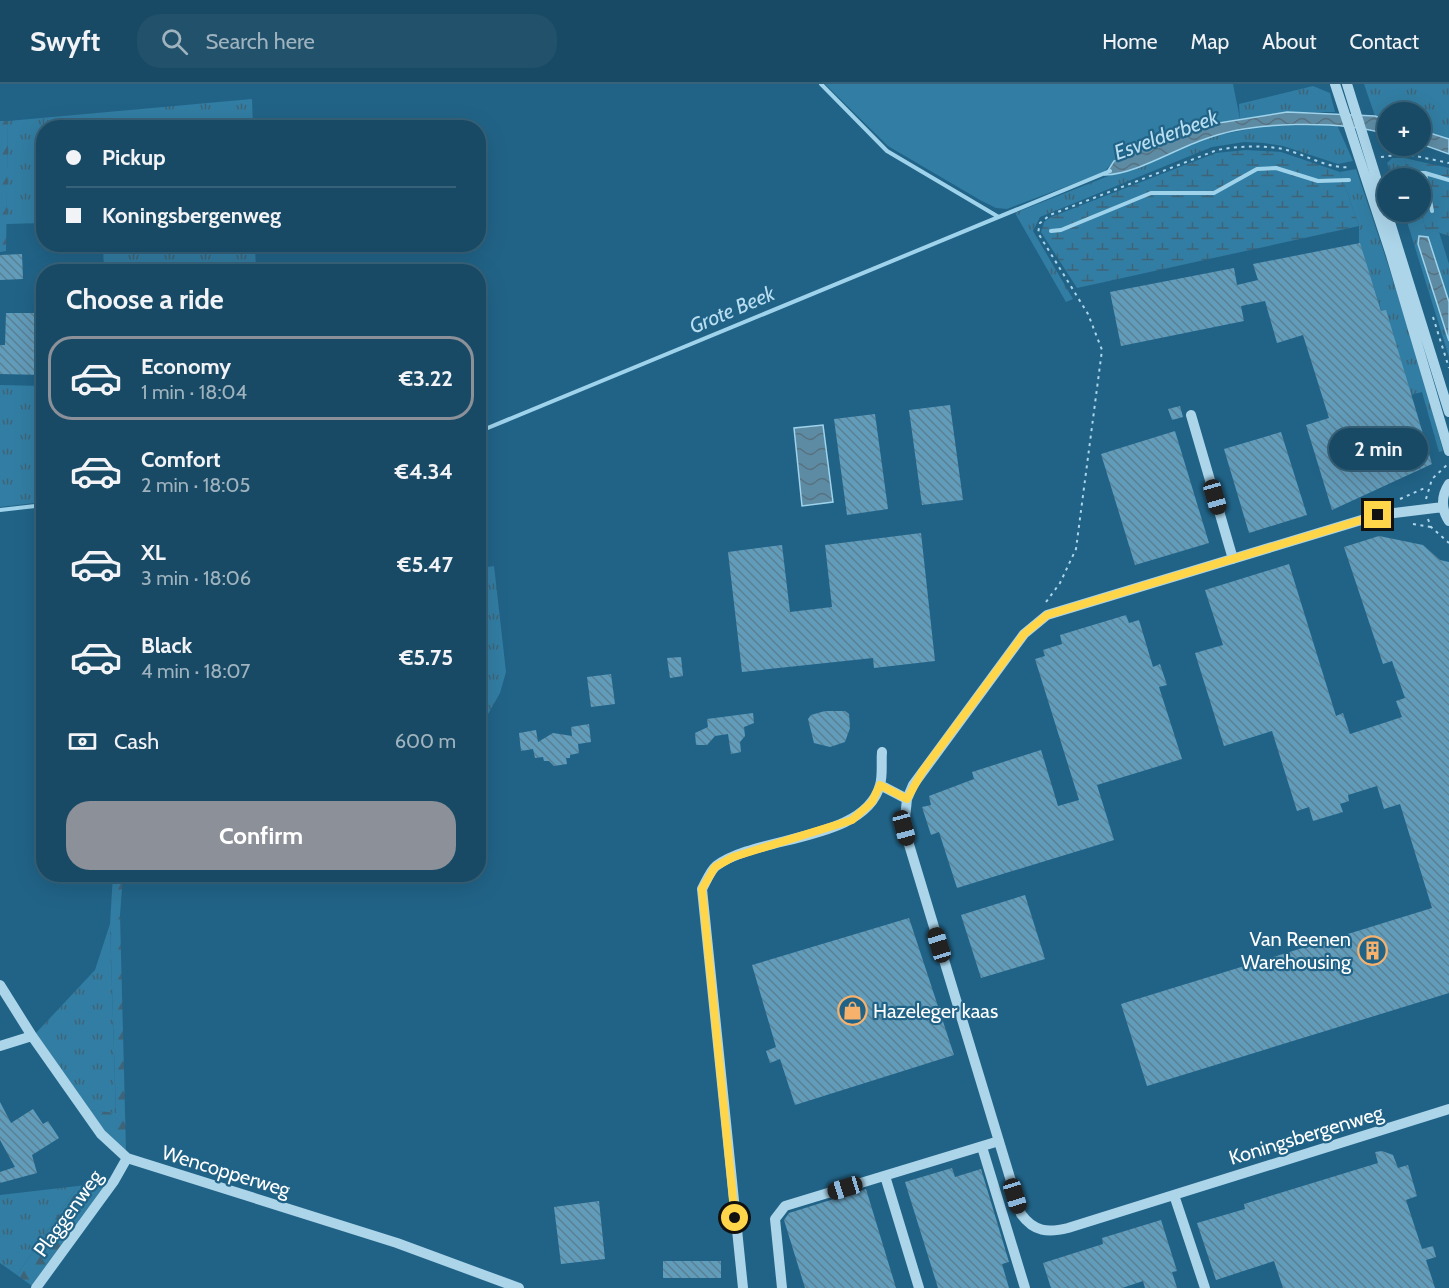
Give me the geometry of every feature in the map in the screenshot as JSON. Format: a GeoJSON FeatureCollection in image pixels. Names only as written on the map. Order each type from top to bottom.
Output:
{"type":"FeatureCollection","features":[{"type":"Feature","properties":{"kind":"street"},"geometry":{"type":"LineString","coordinates":[[1335,84],[1359,164],[1391,255],[1449,451]]}},
{"type":"Feature","properties":{"kind":"street"},"geometry":{"type":"LineString","coordinates":[[1347,84],[1449,412]]}},
{"type":"Feature","properties":{"kind":"street"},"geometry":{"type":"LineString","coordinates":[[1191,415],[1233,558]]}},
{"type":"Feature","properties":{"kind":"street"},"geometry":{"type":"LineString","coordinates":[[1449,484],[1443,496],[1443,507],[1449,520]]}},
{"type":"Feature","properties":{"kind":"street","name":"Koningsbergenweg"},"geometry":{"type":"LineString","coordinates":[[1443,507],[1378,515],[1058,610],[1024,634],[922,772],[907,799],[904,828],[1021,1214],[1035,1228],[1046,1232],[1068,1228],[1449,1109]]}},
{"type":"Feature","properties":{"kind":"street"},"geometry":{"type":"LineString","coordinates":[[743,1288],[702,889],[715,867],[733,857],[852,820],[872,802],[880,785],[882,752]]}},
{"type":"Feature","properties":{"kind":"street"},"geometry":{"type":"LineString","coordinates":[[880,785],[907,799]]}},
{"type":"Feature","properties":{"kind":"street","name":"Wencopperweg"},"geometry":{"type":"LineString","coordinates":[[0,985],[32,1036],[101,1134],[127,1158],[397,1243],[519,1288]]}},
{"type":"Feature","properties":{"kind":"street"},"geometry":{"type":"LineString","coordinates":[[0,1046],[32,1036]]}},
{"type":"Feature","properties":{"kind":"street"},"geometry":{"type":"LineString","coordinates":[[782,1288],[775,1219],[778,1211],[785,1206],[999,1142]]}},
{"type":"Feature","properties":{"kind":"street"},"geometry":{"type":"LineString","coordinates":[[982,1147],[1024,1288]]}},
{"type":"Feature","properties":{"kind":"street","name":"Plaggenweg"},"geometry":{"type":"LineString","coordinates":[[36,1288],[114,1181],[127,1158]]}},
{"type":"Feature","properties":{"kind":"street"},"geometry":{"type":"LineString","coordinates":[[885,1176],[919,1288]]}},
{"type":"Feature","properties":{"kind":"street"},"geometry":{"type":"LineString","coordinates":[[1174,1195],[1205,1288]]}},
{"type":"Feature","properties":{"kind":"path"},"geometry":{"type":"LineString","coordinates":[[1042,609],[1060,583],[1076,549],[1102,350],[1088,314],[1038,233],[1040,223],[1050,215],[1217,150],[1245,146],[1282,149],[1335,167],[1359,164]]}},
{"type":"Feature","properties":{"kind":"path"},"geometry":{"type":"LineString","coordinates":[[1382,157],[1406,154],[1449,163]]}},
{"type":"Feature","properties":{"kind":"green space"},"geometry":{"type":"Polygon","coordinates":[[[825,84],[1233,84],[1240,119],[1166,138],[1128,154],[1105,172],[1007,209],[996,208],[980,200],[888,146],[825,84]]]}},
{"type":"Feature","properties":{"kind":"green space"},"geometry":{"type":"Polygon","coordinates":[[[1364,84],[1449,84],[1449,139],[1431,133],[1431,102],[1377,102],[1377,117],[1364,84]]]}},
{"type":"Feature","properties":{"kind":"green space"},"geometry":{"type":"Polygon","coordinates":[[[1313,86],[1330,93],[1335,112],[1287,112],[1240,119],[1239,104],[1313,86]]]}},
{"type":"Feature","properties":{"kind":"green space"},"geometry":{"type":"Polygon","coordinates":[[[252,99],[253,120],[36,120],[36,223],[6,224],[8,121],[252,99]]]}},
{"type":"Feature","properties":{"kind":"green space"},"geometry":{"type":"Polygon","coordinates":[[[0,121],[8,121],[6,251],[0,252],[0,121]]]}},
{"type":"Feature","properties":{"kind":"green space"},"geometry":{"type":"Polygon","coordinates":[[[1337,125],[1353,161],[1338,164],[1283,146],[1264,143],[1244,142],[1212,147],[1040,217],[1033,231],[1073,299],[1066,302],[1015,213],[1207,137],[1267,126],[1337,125]]]}},
{"type":"Feature","properties":{"kind":"green space"},"geometry":{"type":"Polygon","coordinates":[[[1246,150],[1281,152],[1340,172],[1359,226],[1077,288],[1041,232],[1044,222],[1051,217],[1216,153],[1246,150]]]}},
{"type":"Feature","properties":{"kind":"green space"},"geometry":{"type":"Polygon","coordinates":[[[1392,158],[1404,158],[1406,168],[1389,168],[1387,163],[1392,158]]]}},
{"type":"Feature","properties":{"kind":"green space"},"geometry":{"type":"Polygon","coordinates":[[[1404,158],[1449,168],[1449,236],[1426,228],[1424,222],[1431,222],[1431,168],[1406,168],[1404,158]]]}},
{"type":"Feature","properties":{"kind":"green space"},"geometry":{"type":"Polygon","coordinates":[[[1356,169],[1402,309],[1443,451],[1439,452],[1422,392],[1410,395],[1359,244],[1359,226],[1340,172],[1356,169]]]}},
{"type":"Feature","properties":{"kind":"green space"},"geometry":{"type":"Polygon","coordinates":[[[1407,222],[1424,222],[1426,228],[1439,232],[1449,264],[1449,302],[1418,244],[1449,341],[1449,357],[1407,222]]]}},
{"type":"Feature","properties":{"kind":"green space"},"geometry":{"type":"Polygon","coordinates":[[[103,252],[255,252],[256,264],[104,264],[103,252]]]}},
{"type":"Feature","properties":{"kind":"green space"},"geometry":{"type":"Polygon","coordinates":[[[0,385],[36,386],[36,503],[0,507],[0,385]]]}},
{"type":"Feature","properties":{"kind":"green space"},"geometry":{"type":"Polygon","coordinates":[[[494,566],[506,672],[500,693],[486,718],[486,567],[494,566]]]}},
{"type":"Feature","properties":{"kind":"green space"},"geometry":{"type":"Polygon","coordinates":[[[113,882],[122,882],[120,915],[126,1151],[110,1138],[90,1110],[116,1113],[110,924],[113,882]]]}},
{"type":"Feature","properties":{"kind":"green space"},"geometry":{"type":"Polygon","coordinates":[[[110,924],[116,1114],[90,1110],[36,1033],[95,970],[110,924]]]}},
{"type":"Feature","properties":{"kind":"green space"},"geometry":{"type":"Polygon","coordinates":[[[107,1182],[32,1286],[17,1275],[78,1186],[107,1182]]]}},
{"type":"Feature","properties":{"kind":"green space"},"geometry":{"type":"Polygon","coordinates":[[[78,1186],[17,1275],[0,1263],[0,1195],[78,1186]]]}},
{"type":"Feature","properties":{"kind":"water","name":"Esvelderbeek"},"geometry":{"type":"Polygon","coordinates":[[[1287,112],[1377,117],[1377,132],[1345,126],[1296,124],[1224,133],[1193,143],[1142,166],[1117,174],[1105,175],[1114,161],[1200,126],[1287,112]]]}},
{"type":"Feature","properties":{"kind":"water"},"geometry":{"type":"Polygon","coordinates":[[[1431,133],[1449,139],[1449,154],[1431,148],[1431,133]]]}},
{"type":"Feature","properties":{"kind":"water"},"geometry":{"type":"Polygon","coordinates":[[[1419,236],[1428,237],[1449,302],[1449,341],[1418,244],[1419,236]]]}},
{"type":"Feature","properties":{"kind":"water"},"geometry":{"type":"Polygon","coordinates":[[[823,425],[833,502],[802,506],[794,428],[823,425]]]}},
{"type":"Feature","properties":{"kind":"building"},"geometry":{"type":"Polygon","coordinates":[[[1360,243],[1381,311],[1386,310],[1432,464],[1332,510],[1306,425],[1329,418],[1303,335],[1277,343],[1265,301],[1241,306],[1244,321],[1121,346],[1110,292],[1234,268],[1237,285],[1258,280],[1253,264],[1360,243]]]}},
{"type":"Feature","properties":{"kind":"building"},"geometry":{"type":"Polygon","coordinates":[[[22,254],[23,279],[0,280],[0,255],[22,254]]]}},
{"type":"Feature","properties":{"kind":"building"},"geometry":{"type":"Polygon","coordinates":[[[6,313],[36,313],[36,375],[0,374],[0,345],[5,345],[6,313]]]}},
{"type":"Feature","properties":{"kind":"building"},"geometry":{"type":"Polygon","coordinates":[[[950,405],[963,500],[922,505],[909,410],[950,405]]]}},
{"type":"Feature","properties":{"kind":"building"},"geometry":{"type":"Polygon","coordinates":[[[1180,406],[1183,417],[1172,420],[1168,409],[1180,406]]]}},
{"type":"Feature","properties":{"kind":"building"},"geometry":{"type":"Polygon","coordinates":[[[875,414],[888,509],[847,515],[834,419],[875,414]]]}},
{"type":"Feature","properties":{"kind":"building"},"geometry":{"type":"Polygon","coordinates":[[[1175,431],[1209,543],[1135,565],[1101,454],[1175,431]]]}},
{"type":"Feature","properties":{"kind":"building"},"geometry":{"type":"Polygon","coordinates":[[[1281,432],[1307,515],[1249,533],[1224,449],[1281,432]]]}},
{"type":"Feature","properties":{"kind":"building"},"geometry":{"type":"Polygon","coordinates":[[[921,533],[935,661],[874,668],[873,658],[742,672],[728,552],[782,545],[790,612],[832,607],[825,545],[921,533]]]}},
{"type":"Feature","properties":{"kind":"building"},"geometry":{"type":"Polygon","coordinates":[[[1379,536],[1423,545],[1440,560],[1449,562],[1449,993],[1147,1086],[1121,1004],[1432,908],[1400,804],[1384,809],[1377,786],[1348,795],[1349,801],[1340,804],[1343,812],[1313,821],[1309,807],[1297,811],[1272,731],[1224,746],[1195,653],[1223,645],[1205,590],[1289,564],[1336,716],[1343,713],[1350,734],[1402,717],[1396,701],[1405,698],[1392,661],[1383,664],[1344,547],[1379,536]]]}},
{"type":"Feature","properties":{"kind":"building"},"geometry":{"type":"Polygon","coordinates":[[[1126,615],[1129,623],[1139,620],[1153,667],[1160,664],[1167,685],[1159,687],[1182,759],[1097,785],[1114,840],[957,888],[939,832],[931,835],[922,807],[931,805],[929,796],[974,779],[972,772],[1041,750],[1058,806],[1079,800],[1035,659],[1045,656],[1043,650],[1062,644],[1060,635],[1126,615]]]}},
{"type":"Feature","properties":{"kind":"building"},"geometry":{"type":"Polygon","coordinates":[[[681,657],[683,676],[670,678],[667,658],[681,657]]]}},
{"type":"Feature","properties":{"kind":"building"},"geometry":{"type":"Polygon","coordinates":[[[611,674],[615,704],[591,707],[587,677],[611,674]]]}},
{"type":"Feature","properties":{"kind":"building"},"geometry":{"type":"Polygon","coordinates":[[[825,711],[845,711],[849,714],[850,728],[845,742],[830,747],[814,743],[808,719],[811,715],[825,711]]]}},
{"type":"Feature","properties":{"kind":"building"},"geometry":{"type":"Polygon","coordinates":[[[753,713],[754,723],[744,727],[745,736],[740,742],[741,752],[731,754],[728,734],[715,736],[707,745],[696,745],[695,733],[708,727],[707,719],[753,713]]]}},
{"type":"Feature","properties":{"kind":"building"},"geometry":{"type":"Polygon","coordinates":[[[589,724],[591,742],[578,744],[579,753],[566,758],[567,764],[554,766],[549,761],[544,761],[543,757],[535,758],[533,749],[521,751],[519,733],[536,730],[538,742],[553,733],[572,736],[571,727],[589,724]]]}},
{"type":"Feature","properties":{"kind":"building"},"geometry":{"type":"Polygon","coordinates":[[[1025,895],[1045,959],[981,978],[961,915],[1025,895]]]}},
{"type":"Feature","properties":{"kind":"building"},"geometry":{"type":"Polygon","coordinates":[[[909,918],[954,1055],[795,1105],[780,1059],[770,1063],[766,1051],[776,1047],[752,965],[909,918]]]}},
{"type":"Feature","properties":{"kind":"building"},"geometry":{"type":"Polygon","coordinates":[[[0,1102],[11,1123],[33,1109],[43,1124],[48,1121],[59,1138],[32,1155],[37,1173],[0,1183],[0,1172],[15,1167],[0,1140],[0,1102]]]}},
{"type":"Feature","properties":{"kind":"building"},"geometry":{"type":"Polygon","coordinates":[[[1382,1151],[1393,1155],[1398,1168],[1408,1165],[1417,1196],[1406,1200],[1422,1249],[1433,1246],[1436,1257],[1426,1260],[1435,1288],[1283,1288],[1274,1261],[1216,1280],[1197,1223],[1245,1209],[1244,1204],[1378,1163],[1375,1152],[1382,1151]]]}},
{"type":"Feature","properties":{"kind":"building"},"geometry":{"type":"Polygon","coordinates":[[[952,1168],[955,1177],[981,1169],[1009,1262],[1002,1264],[1009,1288],[938,1288],[905,1182],[952,1168]]]}},
{"type":"Feature","properties":{"kind":"building"},"geometry":{"type":"Polygon","coordinates":[[[866,1189],[896,1288],[805,1288],[784,1220],[789,1213],[866,1189]]]}},
{"type":"Feature","properties":{"kind":"building"},"geometry":{"type":"Polygon","coordinates":[[[599,1201],[605,1259],[561,1264],[554,1207],[599,1201]]]}},
{"type":"Feature","properties":{"kind":"building"},"geometry":{"type":"Polygon","coordinates":[[[1161,1220],[1177,1271],[1172,1272],[1177,1288],[1145,1288],[1143,1281],[1122,1288],[1051,1288],[1043,1263],[1103,1244],[1102,1238],[1161,1220]]]}},
{"type":"Feature","properties":{"kind":"building"},"geometry":{"type":"Polygon","coordinates":[[[663,1261],[721,1261],[721,1278],[663,1278],[663,1261]]]}},
{"type":"Feature","properties":{"kind":"waterway"},"geometry":{"type":"LineString","coordinates":[[821,84],[887,151],[997,216]]}},
{"type":"Feature","properties":{"kind":"waterway"},"geometry":{"type":"LineString","coordinates":[[1051,231],[1061,230],[1151,193],[1214,193],[1257,169],[1276,168],[1318,181],[1349,180]]}},
{"type":"Feature","properties":{"kind":"waterway","name":"Grote Beek"},"geometry":{"type":"LineString","coordinates":[[486,429],[1110,171]]}},
{"type":"Feature","properties":{"kind":"waterway"},"geometry":{"type":"LineString","coordinates":[[1431,175],[1449,180]]}},
{"type":"Feature","properties":{"kind":"waterway"},"geometry":{"type":"LineString","coordinates":[[1431,206],[1432,211]]}},
{"type":"Feature","properties":{"kind":"waterway","name":"Grote Beek"},"geometry":{"type":"LineString","coordinates":[[0,510],[36,506]]}},
{"type":"Feature","properties":{"kind":"place","name":"Van Reenen Warehousing"},"geometry":{"type":"Point","coordinates":[1372,950]}},
{"type":"Feature","properties":{"kind":"place","name":"Hazeleger kaas"},"geometry":{"type":"Point","coordinates":[852,1011]}},
{"type":"Feature","properties":{"kind":"route"},"geometry":{"type":"LineString","coordinates":[[735,1218],[702,889],[715,867],[733,857],[852,820],[872,802],[880,785],[907,799],[922,772],[1024,634],[1047,615],[1378,515]]}}]}
